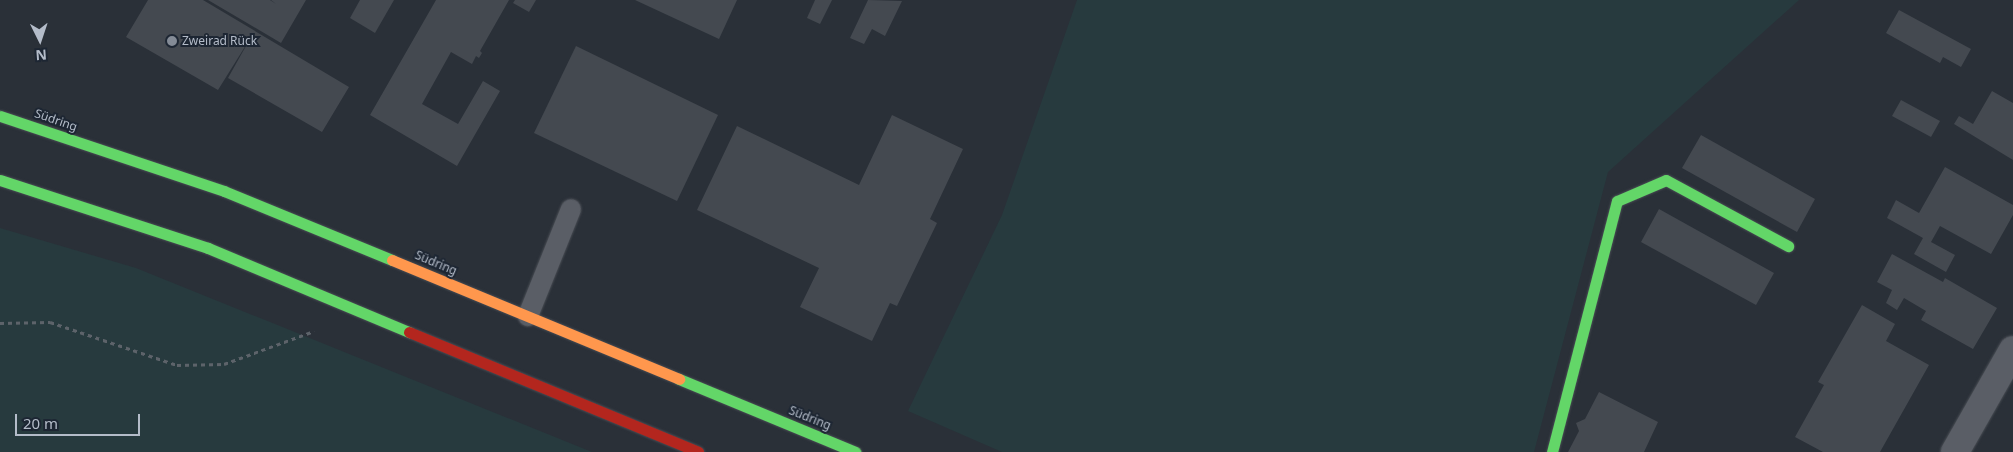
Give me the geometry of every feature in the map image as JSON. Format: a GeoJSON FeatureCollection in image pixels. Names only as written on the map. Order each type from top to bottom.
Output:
{"type":"FeatureCollection","features":[{"type":"Feature","properties":{"kind":"main road","name":"Südring"},"geometry":{"type":"LineString","coordinates":[[0,116],[224,191],[855,452]]}},
{"type":"Feature","properties":{"kind":"main road"},"geometry":{"type":"LineString","coordinates":[[0,180],[208,248],[698,452]]}},
{"type":"Feature","properties":{"kind":"main road"},"geometry":{"type":"LineString","coordinates":[[1552,452],[1617,201],[1666,180],[1788,246]]}},
{"type":"Feature","properties":{"kind":"street"},"geometry":{"type":"LineString","coordinates":[[1955,452],[2013,350]]}},
{"type":"Feature","properties":{"kind":"lane"},"geometry":{"type":"LineString","coordinates":[[528,316],[572,209]]}},
{"type":"Feature","properties":{"kind":"path"},"geometry":{"type":"LineString","coordinates":[[0,324],[50,322],[177,365],[224,364],[366,313]]}},
{"type":"Feature","properties":{"kind":"green space"},"geometry":{"type":"Polygon","coordinates":[[[1077,0],[1799,0],[1608,172],[1534,452],[1002,452],[908,411],[1002,215],[1077,0]]]}},
{"type":"Feature","properties":{"kind":"green space"},"geometry":{"type":"Polygon","coordinates":[[[0,228],[136,268],[592,452],[0,452],[0,228]]]}},
{"type":"Feature","properties":{"kind":"building"},"geometry":{"type":"Polygon","coordinates":[[[148,0],[203,0],[349,87],[322,132],[228,78],[251,37],[218,90],[126,37],[148,0]]]}},
{"type":"Feature","properties":{"kind":"building"},"geometry":{"type":"Polygon","coordinates":[[[208,0],[270,0],[276,4],[271,0],[306,0],[281,43],[208,0]]]}},
{"type":"Feature","properties":{"kind":"building"},"geometry":{"type":"Polygon","coordinates":[[[360,0],[394,0],[375,33],[350,18],[360,0]]]}},
{"type":"Feature","properties":{"kind":"building"},"geometry":{"type":"Polygon","coordinates":[[[436,0],[509,0],[480,51],[482,53],[479,58],[476,56],[472,64],[451,52],[422,104],[458,124],[483,81],[500,91],[457,166],[370,115],[436,0]]]}},
{"type":"Feature","properties":{"kind":"building"},"geometry":{"type":"Polygon","coordinates":[[[515,0],[536,0],[529,12],[513,3],[515,0]]]}},
{"type":"Feature","properties":{"kind":"building"},"geometry":{"type":"Polygon","coordinates":[[[635,0],[737,0],[719,39],[635,0]]]}},
{"type":"Feature","properties":{"kind":"building"},"geometry":{"type":"Polygon","coordinates":[[[815,0],[832,0],[820,24],[807,18],[815,0]]]}},
{"type":"Feature","properties":{"kind":"building"},"geometry":{"type":"Polygon","coordinates":[[[868,0],[902,1],[885,36],[872,29],[864,44],[850,38],[868,0]]]}},
{"type":"Feature","properties":{"kind":"building"},"geometry":{"type":"Polygon","coordinates":[[[1899,10],[1971,49],[1961,67],[1943,57],[1940,63],[1886,33],[1899,10]]]}},
{"type":"Feature","properties":{"kind":"building"},"geometry":{"type":"Polygon","coordinates":[[[576,46],[718,115],[677,201],[534,133],[576,46]]]}},
{"type":"Feature","properties":{"kind":"building"},"geometry":{"type":"Polygon","coordinates":[[[1992,91],[2013,103],[2013,160],[1954,124],[1959,116],[1973,124],[1992,91]]]}},
{"type":"Feature","properties":{"kind":"building"},"geometry":{"type":"Polygon","coordinates":[[[1901,100],[1940,121],[1931,137],[1892,116],[1901,100]]]}},
{"type":"Feature","properties":{"kind":"building"},"geometry":{"type":"Polygon","coordinates":[[[892,115],[963,149],[930,219],[937,223],[897,306],[890,303],[872,341],[800,307],[819,268],[697,210],[737,126],[859,185],[892,115]]]}},
{"type":"Feature","properties":{"kind":"building"},"geometry":{"type":"Polygon","coordinates":[[[1701,135],[1815,199],[1797,232],[1682,168],[1701,135]]]}},
{"type":"Feature","properties":{"kind":"building"},"geometry":{"type":"Polygon","coordinates":[[[1945,167],[2013,205],[2013,215],[1991,254],[1940,226],[1931,242],[1955,255],[1946,272],[1914,254],[1923,238],[1887,218],[1896,200],[1919,213],[1945,167]]]}},
{"type":"Feature","properties":{"kind":"building"},"geometry":{"type":"Polygon","coordinates":[[[1659,209],[1774,273],[1756,305],[1641,242],[1659,209]]]}},
{"type":"Feature","properties":{"kind":"building"},"geometry":{"type":"Polygon","coordinates":[[[1892,254],[1943,282],[1945,278],[1997,308],[1973,349],[1921,320],[1926,311],[1904,298],[1897,310],[1886,303],[1892,290],[1877,282],[1892,254]]]}},
{"type":"Feature","properties":{"kind":"building"},"geometry":{"type":"Polygon","coordinates":[[[1862,305],[1895,324],[1886,341],[1929,365],[1880,452],[1823,452],[1795,437],[1824,385],[1818,382],[1862,305]]]}},
{"type":"Feature","properties":{"kind":"building"},"geometry":{"type":"Polygon","coordinates":[[[1599,392],[1658,422],[1644,452],[1568,452],[1579,431],[1576,423],[1585,419],[1599,392]]]}},
{"type":"Feature","properties":{"kind":"traffic: fast"},"geometry":{"type":"LineString","coordinates":[[0,116],[224,191],[392,260]]}},
{"type":"Feature","properties":{"kind":"traffic: fast"},"geometry":{"type":"LineString","coordinates":[[0,180],[208,248],[409,332]]}},
{"type":"Feature","properties":{"kind":"traffic: fast"},"geometry":{"type":"LineString","coordinates":[[1552,452],[1617,201],[1666,180],[1788,246]]}},
{"type":"Feature","properties":{"kind":"traffic: fast"},"geometry":{"type":"LineString","coordinates":[[679,379],[855,452]]}},
{"type":"Feature","properties":{"kind":"traffic: slow"},"geometry":{"type":"LineString","coordinates":[[392,260],[679,379]]}},
{"type":"Feature","properties":{"kind":"traffic: jam"},"geometry":{"type":"LineString","coordinates":[[409,332],[698,452]]}},
{"type":"Feature","properties":{"kind":"place","name":"Zweirad Rück"},"geometry":{"type":"Point","coordinates":[172,41]}}]}
